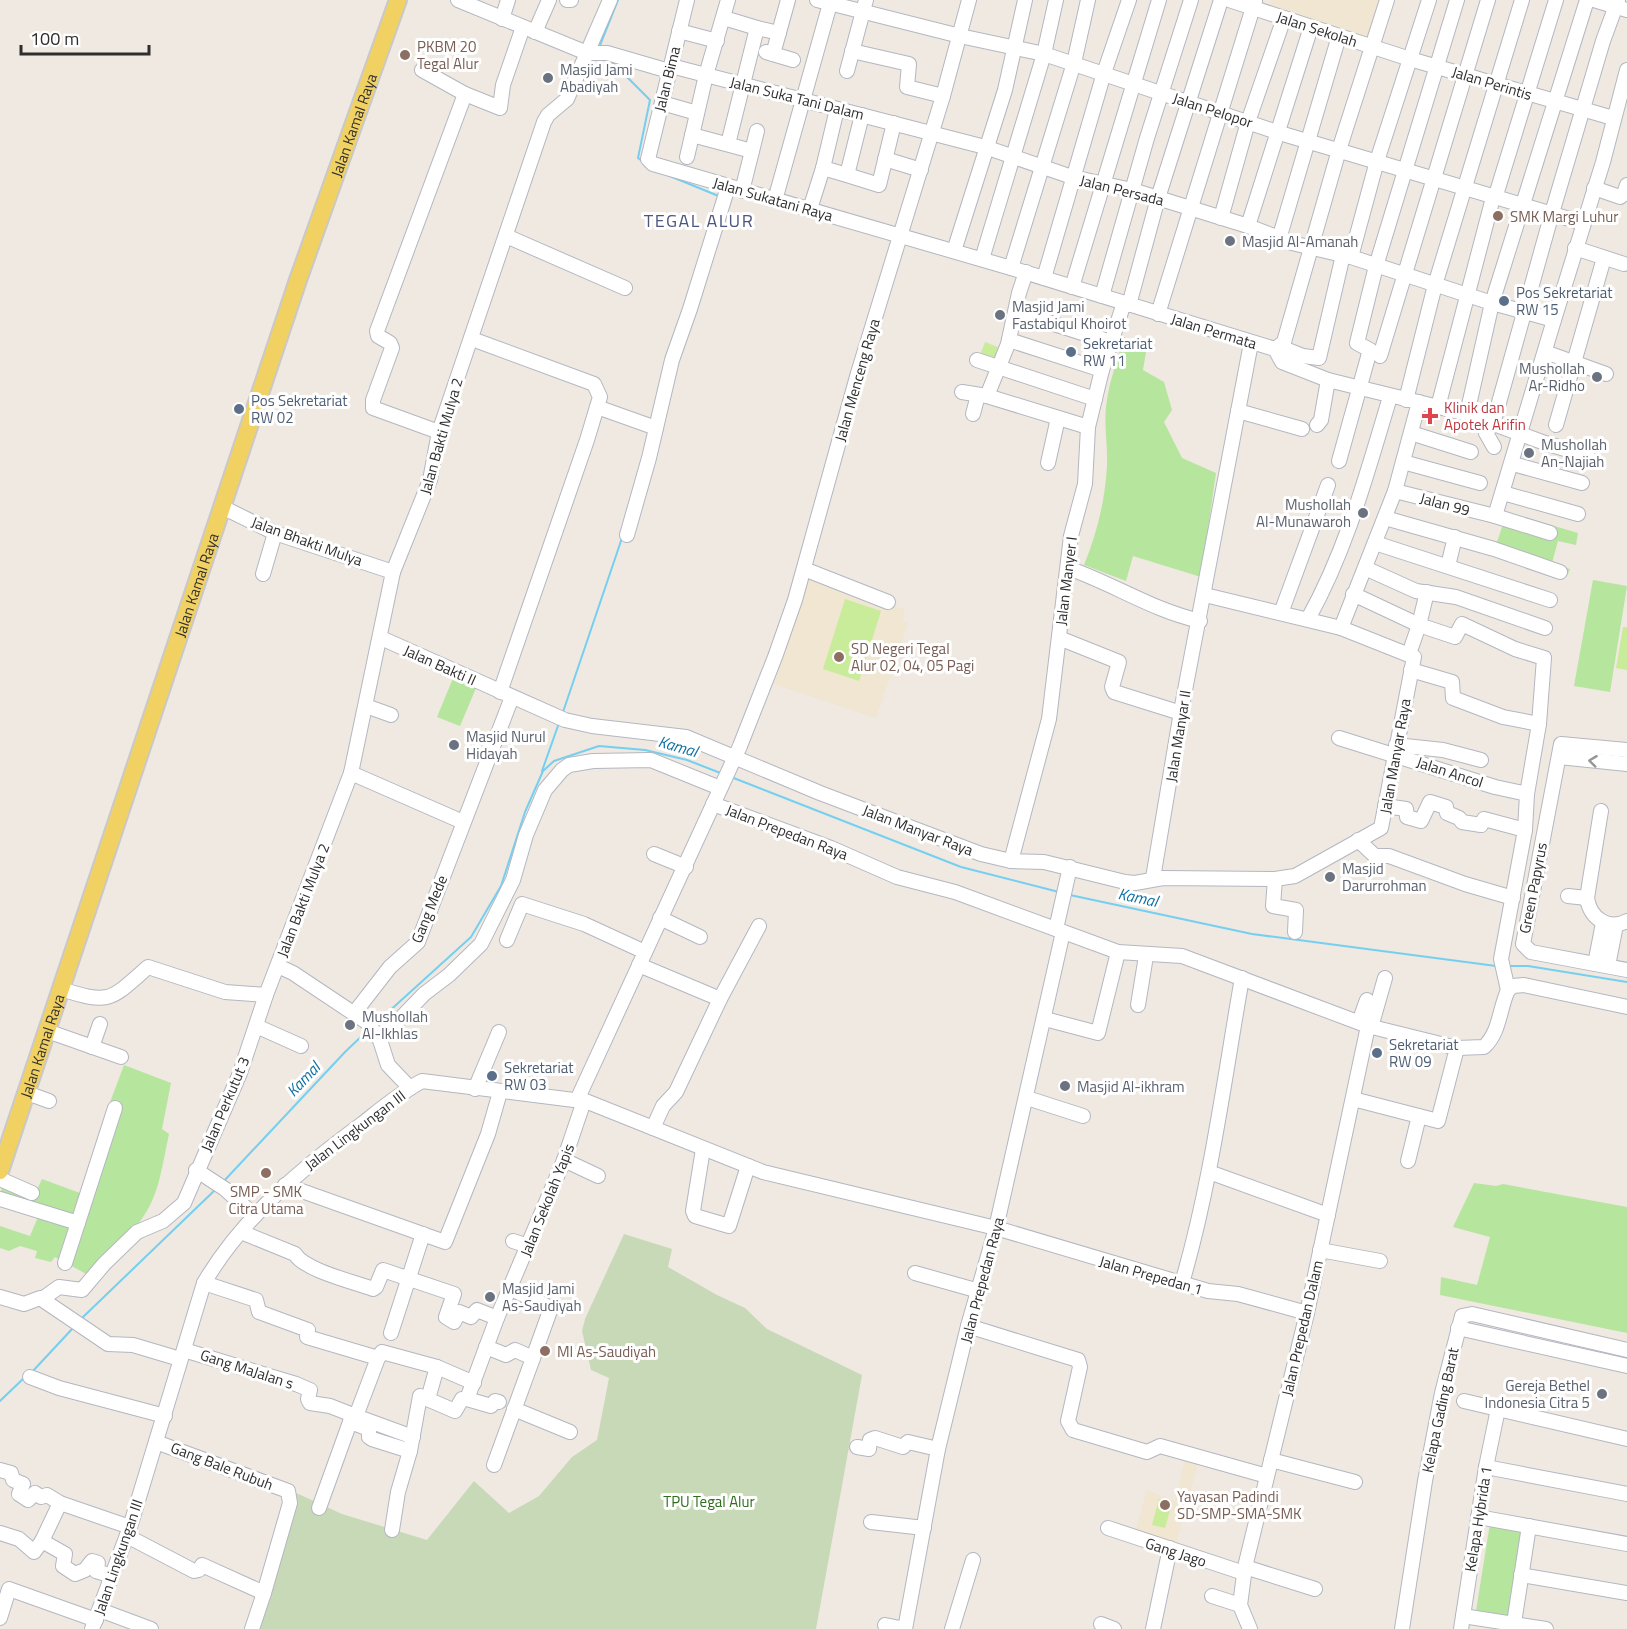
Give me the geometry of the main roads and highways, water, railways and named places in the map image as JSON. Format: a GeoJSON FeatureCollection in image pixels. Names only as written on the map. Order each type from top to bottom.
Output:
{"type":"FeatureCollection","features":[{"type":"Feature","properties":{"kind":"main road","name":"Jalan Kamal Raya"},"geometry":{"type":"LineString","coordinates":[[0,1171],[298,280],[398,0]]}},
{"type":"Feature","properties":{"kind":"waterway"},"geometry":{"type":"LineString","coordinates":[[599,48],[618,0]]}},
{"type":"Feature","properties":{"kind":"waterway"},"geometry":{"type":"LineString","coordinates":[[611,61],[650,100],[638,158],[642,161]]}},
{"type":"Feature","properties":{"kind":"waterway"},"geometry":{"type":"LineString","coordinates":[[660,172],[721,197]]}},
{"type":"Feature","properties":{"kind":"waterway"},"geometry":{"type":"LineString","coordinates":[[563,712],[622,538]]}},
{"type":"Feature","properties":{"kind":"waterway"},"geometry":{"type":"LineString","coordinates":[[542,771],[559,723]]}},
{"type":"Feature","properties":{"kind":"waterway","name":"Kamal"},"geometry":{"type":"LineString","coordinates":[[375,1024],[471,937],[501,886],[525,812],[543,771],[554,761],[599,746],[645,750],[687,760],[723,774]]}},
{"type":"Feature","properties":{"kind":"waterway","name":"Kamal"},"geometry":{"type":"LineString","coordinates":[[731,777],[961,867],[1059,892]]}},
{"type":"Feature","properties":{"kind":"waterway","name":"Kamal"},"geometry":{"type":"LineString","coordinates":[[1070,895],[1252,934],[1496,966]]}},
{"type":"Feature","properties":{"kind":"waterway","name":"Kamal"},"geometry":{"type":"LineString","coordinates":[[1508,966],[1528,966],[1627,982]]}},
{"type":"Feature","properties":{"kind":"waterway","name":"Kamal"},"geometry":{"type":"LineString","coordinates":[[223,1182],[366,1032]]}},
{"type":"Feature","properties":{"kind":"waterway","name":"Kamal"},"geometry":{"type":"LineString","coordinates":[[81,1319],[215,1190]]}},
{"type":"Feature","properties":{"kind":"waterway","name":"Kamal"},"geometry":{"type":"LineString","coordinates":[[32,1372],[73,1328]]}},
{"type":"Feature","properties":{"kind":"waterway","name":"Kamal"},"geometry":{"type":"LineString","coordinates":[[0,1401],[25,1377]]}},
{"type":"Feature","properties":{"kind":"place","name":"PKBM 20 Tegal Alur"},"geometry":{"type":"Point","coordinates":[405,55]}},
{"type":"Feature","properties":{"kind":"place","name":"Masjid Jami Abadiyah"},"geometry":{"type":"Point","coordinates":[548,78]}},
{"type":"Feature","properties":{"kind":"place","name":"SMK Margi Luhur"},"geometry":{"type":"Point","coordinates":[1498,216]}},
{"type":"Feature","properties":{"kind":"place","name":"Masjid Al-Amanah"},"geometry":{"type":"Point","coordinates":[1230,241]}},
{"type":"Feature","properties":{"kind":"place","name":"Pos Sekretariat RW 15"},"geometry":{"type":"Point","coordinates":[1504,301]}},
{"type":"Feature","properties":{"kind":"place","name":"Masjid Jami Fastabiqul Khoirot"},"geometry":{"type":"Point","coordinates":[1000,315]}},
{"type":"Feature","properties":{"kind":"place","name":"Sekretariat RW 11"},"geometry":{"type":"Point","coordinates":[1071,352]}},
{"type":"Feature","properties":{"kind":"place","name":"Mushollah Ar-Ridho"},"geometry":{"type":"Point","coordinates":[1597,377]}},
{"type":"Feature","properties":{"kind":"place","name":"Pos Sekretariat RW 02"},"geometry":{"type":"Point","coordinates":[239,409]}},
{"type":"Feature","properties":{"kind":"place","name":"Klinik dan Apotek Arifin"},"geometry":{"type":"Point","coordinates":[1430,416]}},
{"type":"Feature","properties":{"kind":"place","name":"Mushollah An-Najiah"},"geometry":{"type":"Point","coordinates":[1529,453]}},
{"type":"Feature","properties":{"kind":"place","name":"Mushollah Al-Munawaroh"},"geometry":{"type":"Point","coordinates":[1363,513]}},
{"type":"Feature","properties":{"kind":"place","name":"SD Negeri Tegal Alur 02, 04, 05 Pagi"},"geometry":{"type":"Point","coordinates":[839,657]}},
{"type":"Feature","properties":{"kind":"place","name":"Masjid Nurul Hidayah"},"geometry":{"type":"Point","coordinates":[454,745]}},
{"type":"Feature","properties":{"kind":"place","name":"Masjid Darurrohman"},"geometry":{"type":"Point","coordinates":[1330,877]}},
{"type":"Feature","properties":{"kind":"place","name":"Mushollah Al-Ikhlas"},"geometry":{"type":"Point","coordinates":[350,1025]}},
{"type":"Feature","properties":{"kind":"place","name":"Sekretariat RW 09"},"geometry":{"type":"Point","coordinates":[1377,1053]}},
{"type":"Feature","properties":{"kind":"place","name":"Sekretariat RW 03"},"geometry":{"type":"Point","coordinates":[492,1076]}},
{"type":"Feature","properties":{"kind":"place","name":"Masjid Al-ikhram"},"geometry":{"type":"Point","coordinates":[1065,1086]}},
{"type":"Feature","properties":{"kind":"place","name":"SMP - SMK Citra Utama"},"geometry":{"type":"Point","coordinates":[266,1173]}},
{"type":"Feature","properties":{"kind":"place","name":"Masjid Jami As-Saudiyah"},"geometry":{"type":"Point","coordinates":[490,1297]}},
{"type":"Feature","properties":{"kind":"place","name":"MI As-Saudiyah"},"geometry":{"type":"Point","coordinates":[545,1351]}},
{"type":"Feature","properties":{"kind":"place","name":"Gereja Bethel Indonesia Citra 5"},"geometry":{"type":"Point","coordinates":[1602,1394]}},
{"type":"Feature","properties":{"kind":"place","name":"Yayasan Padindi SD-SMP-SMA-SMK"},"geometry":{"type":"Point","coordinates":[1165,1505]}},
{"type":"Feature","properties":{"kind":"district","name":"TEGAL ALUR"},"geometry":{"type":"Point","coordinates":[699,220]}},
{"type":"Feature","properties":{"kind":"park label","name":"TPU Tegal Alur"},"geometry":{"type":"Point","coordinates":[709,1501]}}]}
